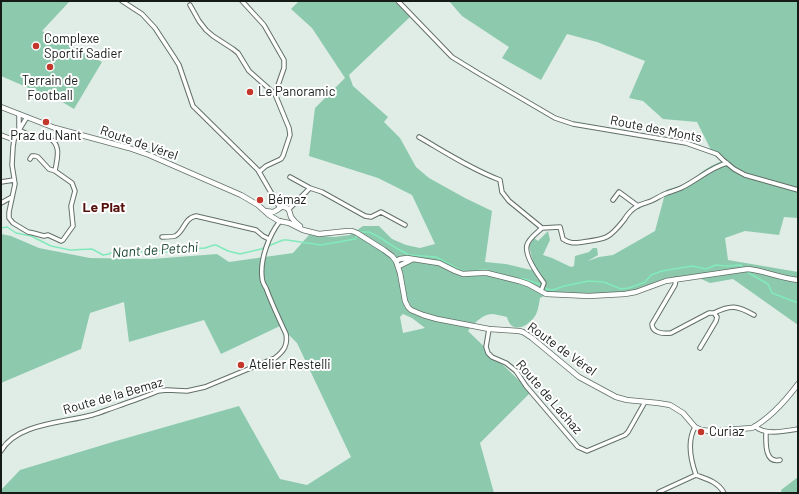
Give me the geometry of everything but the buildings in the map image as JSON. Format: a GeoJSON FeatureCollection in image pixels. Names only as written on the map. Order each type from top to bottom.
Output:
{"type":"FeatureCollection","features":[{"type":"Feature","properties":{"kind":"street"},"geometry":{"type":"LineString","coordinates":[[122,1],[142,14],[155,28],[179,65],[193,106],[259,172],[278,209]]}},
{"type":"Feature","properties":{"kind":"street"},"geometry":{"type":"LineString","coordinates":[[242,1],[264,25],[284,60],[284,68],[274,94]]}},
{"type":"Feature","properties":{"kind":"street","name":"Route des Monts"},"geometry":{"type":"LineString","coordinates":[[398,1],[452,57],[555,118],[573,124],[686,143],[717,154],[727,164],[746,175],[798,190]]}},
{"type":"Feature","properties":{"kind":"street"},"geometry":{"type":"LineString","coordinates":[[190,5],[206,30],[233,48],[238,53],[249,71],[274,94],[289,128],[290,135],[281,159],[266,166],[259,172]]}},
{"type":"Feature","properties":{"kind":"street","name":"Route de Vérel"},"geometry":{"type":"LineString","coordinates":[[1,107],[64,131],[129,148],[149,155],[241,195],[258,205],[269,215],[278,220]]}},
{"type":"Feature","properties":{"kind":"street"},"geometry":{"type":"LineString","coordinates":[[19,114],[19,130]]}},
{"type":"Feature","properties":{"kind":"street"},"geometry":{"type":"LineString","coordinates":[[27,117],[14,140],[12,155],[14,187],[9,218],[13,223],[28,232],[44,236],[48,235],[61,241],[73,226],[71,206],[75,192],[72,183],[49,168],[35,156],[30,158]]}},
{"type":"Feature","properties":{"kind":"street"},"geometry":{"type":"LineString","coordinates":[[19,130],[31,135],[48,137],[53,140],[57,147],[58,153],[55,171]]}},
{"type":"Feature","properties":{"kind":"street"},"geometry":{"type":"LineString","coordinates":[[1,135],[14,140]]}},
{"type":"Feature","properties":{"kind":"street"},"geometry":{"type":"LineString","coordinates":[[419,137],[460,161],[500,180],[502,192],[509,201],[542,228]]}},
{"type":"Feature","properties":{"kind":"street"},"geometry":{"type":"LineString","coordinates":[[541,290],[544,283],[536,272],[527,253],[527,246],[532,238],[542,228],[560,227],[563,239],[566,242],[573,244],[602,240],[614,233],[635,207],[696,180],[717,166],[727,164]]}},
{"type":"Feature","properties":{"kind":"street"},"geometry":{"type":"LineString","coordinates":[[290,177],[310,188],[322,192],[365,216],[371,218],[381,212],[405,225]]}},
{"type":"Feature","properties":{"kind":"street"},"geometry":{"type":"LineString","coordinates":[[1,182],[14,180]]}},
{"type":"Feature","properties":{"kind":"street"},"geometry":{"type":"LineString","coordinates":[[288,210],[310,188]]}},
{"type":"Feature","properties":{"kind":"street"},"geometry":{"type":"LineString","coordinates":[[613,200],[619,192],[638,206]]}},
{"type":"Feature","properties":{"kind":"street"},"geometry":{"type":"LineString","coordinates":[[1,203],[12,197]]}},
{"type":"Feature","properties":{"kind":"street"},"geometry":{"type":"LineString","coordinates":[[265,211],[272,212],[284,207],[288,210],[290,216],[308,232]]}},
{"type":"Feature","properties":{"kind":"street"},"geometry":{"type":"LineString","coordinates":[[278,209],[275,215],[278,220],[286,222],[290,216]]}},
{"type":"Feature","properties":{"kind":"street"},"geometry":{"type":"LineString","coordinates":[[162,237],[174,237],[188,220],[196,216],[256,230],[269,239]]}},
{"type":"Feature","properties":{"kind":"street","name":"Route de la Bemaz"},"geometry":{"type":"LineString","coordinates":[[1,451],[11,438],[22,432],[91,415],[158,391],[188,391],[205,387],[274,358],[280,354],[286,345],[286,334],[262,277],[262,263],[267,245],[278,220]]}},
{"type":"Feature","properties":{"kind":"street","name":"Route de Vérel"},"geometry":{"type":"LineString","coordinates":[[286,222],[308,232],[319,234],[352,231],[388,253],[396,261],[403,296],[406,304],[411,310],[437,319],[489,329],[523,332],[579,377],[593,386],[616,397],[627,400],[658,403],[670,406],[683,413],[695,427]]}},
{"type":"Feature","properties":{"kind":"street"},"geometry":{"type":"LineString","coordinates":[[396,261],[403,258],[413,259],[439,263],[463,274],[481,273],[497,275],[528,284],[546,294],[589,296],[625,294],[646,289],[666,281],[748,269],[754,269],[786,279],[798,280]]}},
{"type":"Feature","properties":{"kind":"street"},"geometry":{"type":"LineString","coordinates":[[398,266],[413,259]]}},
{"type":"Feature","properties":{"kind":"street"},"geometry":{"type":"LineString","coordinates":[[676,280],[675,285],[652,324],[652,329],[658,332],[671,333],[709,313],[714,313],[723,308],[737,308],[746,310],[754,315]]}},
{"type":"Feature","properties":{"kind":"street"},"geometry":{"type":"LineString","coordinates":[[700,348],[716,322],[717,317],[714,313]]}},
{"type":"Feature","properties":{"kind":"street","name":"Route de Lachaz"},"geometry":{"type":"LineString","coordinates":[[489,329],[486,347],[488,353],[492,357],[506,363],[516,371],[526,386],[578,447],[587,451],[625,435],[645,402]]}},
{"type":"Feature","properties":{"kind":"street"},"geometry":{"type":"LineString","coordinates":[[696,476],[693,468],[690,448],[692,432],[695,427],[704,431],[748,428],[755,426],[776,409],[798,384]]}},
{"type":"Feature","properties":{"kind":"street"},"geometry":{"type":"LineString","coordinates":[[755,426],[766,432],[798,429]]}},
{"type":"Feature","properties":{"kind":"street"},"geometry":{"type":"LineString","coordinates":[[766,432],[767,453],[774,461],[777,462],[780,460]]}},
{"type":"Feature","properties":{"kind":"street"},"geometry":{"type":"LineString","coordinates":[[660,492],[696,476],[713,482],[721,488],[724,493]]}},
{"type":"Feature","properties":{"kind":"green space","name":"Complexe Sportif Sadier"},"geometry":{"type":"Polygon","coordinates":[[[1,1],[69,2],[42,31],[102,62],[74,109],[59,100],[1,76],[1,1]]]}},
{"type":"Feature","properties":{"kind":"green space"},"geometry":{"type":"Polygon","coordinates":[[[299,1],[394,1],[410,17],[349,75],[353,86],[388,117],[384,122],[400,138],[416,167],[429,178],[492,211],[485,262],[506,264],[531,270],[534,266],[529,246],[534,238],[538,241],[548,231],[550,240],[543,255],[571,267],[574,266],[575,256],[589,252],[593,248],[597,248],[598,255],[588,261],[599,257],[613,255],[655,231],[666,190],[687,184],[703,171],[722,161],[713,154],[697,122],[663,119],[643,101],[629,98],[645,61],[597,42],[567,34],[541,80],[502,58],[509,47],[462,16],[449,1],[798,1],[798,218],[784,217],[779,235],[745,231],[725,238],[728,260],[798,272],[798,325],[733,279],[710,283],[693,275],[666,278],[632,291],[594,294],[551,293],[540,298],[538,310],[535,316],[528,324],[520,327],[512,326],[507,317],[491,314],[484,316],[468,331],[531,392],[480,443],[494,493],[1,493],[1,490],[20,470],[239,406],[280,479],[307,485],[351,457],[297,343],[280,326],[221,354],[204,320],[129,342],[124,302],[90,313],[81,349],[1,383],[1,234],[11,236],[39,248],[90,258],[152,259],[217,254],[229,262],[293,253],[309,235],[334,237],[350,235],[363,226],[379,226],[392,239],[406,245],[420,248],[435,244],[412,195],[378,178],[309,156],[315,108],[345,78],[312,28],[291,9],[299,1]],[[403,314],[400,317],[403,333],[425,328],[412,318],[403,314]]]}},
{"type":"Feature","properties":{"kind":"green space"},"geometry":{"type":"Polygon","coordinates":[[[798,477],[798,493],[782,493],[781,490],[798,477]]]}},
{"type":"Feature","properties":{"kind":"waterway","name":"Nant de Petchi"},"geometry":{"type":"LineString","coordinates":[[1,228],[7,227],[16,233],[31,236],[51,246],[70,250],[92,249],[103,255],[109,254],[116,250],[139,252],[154,250],[168,252],[205,248],[214,245],[240,254],[261,249],[283,240],[321,245],[355,239],[360,232],[369,232],[409,255],[436,257],[466,272]]}},
{"type":"Feature","properties":{"kind":"waterway","name":"Nant de Petchi"},"geometry":{"type":"LineString","coordinates":[[515,278],[525,279],[539,284],[547,289],[553,290],[588,281],[604,282],[621,289],[629,288],[645,282],[651,275],[662,271],[692,266],[706,269],[716,265],[741,265],[743,268]]}},
{"type":"Feature","properties":{"kind":"waterway","name":"Nant de Petchi"},"geometry":{"type":"LineString","coordinates":[[472,271],[485,270],[505,275]]}},
{"type":"Feature","properties":{"kind":"waterway","name":"Nant de Petchi"},"geometry":{"type":"LineString","coordinates":[[746,270],[768,284],[772,293],[798,303]]}},
{"type":"Feature","properties":{"kind":"place","name":"Complexe Sportif Sadier"},"geometry":{"type":"Point","coordinates":[36,46]}},
{"type":"Feature","properties":{"kind":"place","name":"Terrain de Football"},"geometry":{"type":"Point","coordinates":[50,67]}},
{"type":"Feature","properties":{"kind":"place","name":"Le Panoramic"},"geometry":{"type":"Point","coordinates":[250,92]}},
{"type":"Feature","properties":{"kind":"place","name":"Praz du Nant"},"geometry":{"type":"Point","coordinates":[46,122]}},
{"type":"Feature","properties":{"kind":"place","name":"Bémaz"},"geometry":{"type":"Point","coordinates":[260,200]}},
{"type":"Feature","properties":{"kind":"place","name":"Atelier Restelli"},"geometry":{"type":"Point","coordinates":[241,365]}},
{"type":"Feature","properties":{"kind":"place","name":"Curiaz"},"geometry":{"type":"Point","coordinates":[701,432]}},
{"type":"Feature","properties":{"kind":"district","name":"Le Plat"},"geometry":{"type":"Point","coordinates":[104,207]}}]}
